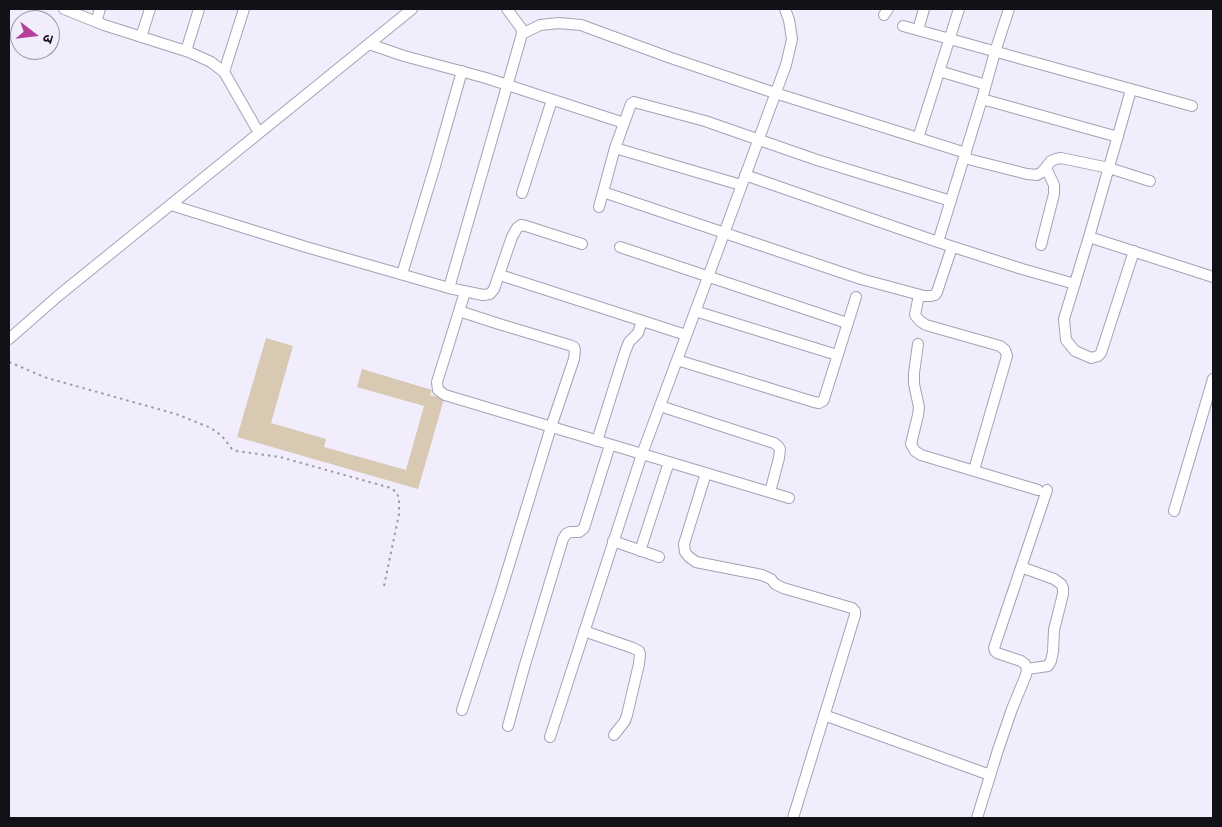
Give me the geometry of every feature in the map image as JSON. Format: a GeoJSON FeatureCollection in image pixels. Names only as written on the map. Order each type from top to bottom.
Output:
{"type":"FeatureCollection","features":[{"type":"Feature","properties":{"kind":"street"},"geometry":{"type":"LineString","coordinates":[[64,9],[96,22],[186,51],[211,62],[224,72],[259,133]]}},
{"type":"Feature","properties":{"kind":"street"},"geometry":{"type":"LineString","coordinates":[[96,22],[100,9]]}},
{"type":"Feature","properties":{"kind":"street"},"geometry":{"type":"LineString","coordinates":[[141,37],[150,9]]}},
{"type":"Feature","properties":{"kind":"street"},"geometry":{"type":"LineString","coordinates":[[186,51],[199,9]]}},
{"type":"Feature","properties":{"kind":"street"},"geometry":{"type":"LineString","coordinates":[[224,72],[244,9]]}},
{"type":"Feature","properties":{"kind":"street"},"geometry":{"type":"LineString","coordinates":[[9,339],[58,296],[412,9]]}},
{"type":"Feature","properties":{"kind":"street"},"geometry":{"type":"LineString","coordinates":[[450,288],[522,34],[507,9]]}},
{"type":"Feature","properties":{"kind":"street"},"geometry":{"type":"LineString","coordinates":[[550,737],[642,454],[786,65],[792,39],[785,9]]}},
{"type":"Feature","properties":{"kind":"street"},"geometry":{"type":"LineString","coordinates":[[918,30],[924,9]]}},
{"type":"Feature","properties":{"kind":"street"},"geometry":{"type":"LineString","coordinates":[[918,138],[959,9]]}},
{"type":"Feature","properties":{"kind":"street"},"geometry":{"type":"LineString","coordinates":[[938,242],[1009,9]]}},
{"type":"Feature","properties":{"kind":"street"},"geometry":{"type":"LineString","coordinates":[[522,34],[540,26],[559,23],[581,25],[671,58],[1027,174],[1037,175],[1051,161],[1061,158],[1109,168],[1150,181]]}},
{"type":"Feature","properties":{"kind":"street"},"geometry":{"type":"LineString","coordinates":[[903,26],[1192,106]]}},
{"type":"Feature","properties":{"kind":"street"},"geometry":{"type":"LineString","coordinates":[[369,44],[404,56],[508,85],[624,124]]}},
{"type":"Feature","properties":{"kind":"street"},"geometry":{"type":"LineString","coordinates":[[402,274],[462,71]]}},
{"type":"Feature","properties":{"kind":"street"},"geometry":{"type":"LineString","coordinates":[[939,72],[986,85]]}},
{"type":"Feature","properties":{"kind":"street"},"geometry":{"type":"LineString","coordinates":[[1131,90],[1064,319],[1066,340],[1075,352],[1091,358],[1101,353],[1134,251]]}},
{"type":"Feature","properties":{"kind":"street"},"geometry":{"type":"LineString","coordinates":[[522,193],[552,100]]}},
{"type":"Feature","properties":{"kind":"street"},"geometry":{"type":"LineString","coordinates":[[982,100],[1118,137]]}},
{"type":"Feature","properties":{"kind":"street"},"geometry":{"type":"LineString","coordinates":[[599,207],[615,148],[631,104],[634,102],[705,121],[817,160],[951,201]]}},
{"type":"Feature","properties":{"kind":"street"},"geometry":{"type":"LineString","coordinates":[[615,148],[742,185]]}},
{"type":"Feature","properties":{"kind":"street"},"geometry":{"type":"LineString","coordinates":[[1040,245],[1054,194],[1052,179],[1046,168]]}},
{"type":"Feature","properties":{"kind":"street"},"geometry":{"type":"LineString","coordinates":[[745,175],[952,247],[1075,284]]}},
{"type":"Feature","properties":{"kind":"street"},"geometry":{"type":"LineString","coordinates":[[603,192],[861,278],[920,295],[935,295],[952,247]]}},
{"type":"Feature","properties":{"kind":"street"},"geometry":{"type":"LineString","coordinates":[[171,204],[306,246],[450,288],[482,295],[490,294],[494,289],[512,237],[521,225],[582,244]]}},
{"type":"Feature","properties":{"kind":"street"},"geometry":{"type":"LineString","coordinates":[[1089,237],[1213,277]]}},
{"type":"Feature","properties":{"kind":"street"},"geometry":{"type":"LineString","coordinates":[[620,247],[847,323]]}},
{"type":"Feature","properties":{"kind":"street"},"geometry":{"type":"LineString","coordinates":[[500,275],[686,335]]}},
{"type":"Feature","properties":{"kind":"street"},"geometry":{"type":"LineString","coordinates":[[465,292],[437,382],[438,390],[445,395],[789,498]]}},
{"type":"Feature","properties":{"kind":"street"},"geometry":{"type":"LineString","coordinates":[[920,295],[915,315],[920,321],[926,325],[1000,346],[1005,350],[1007,356],[974,470]]}},
{"type":"Feature","properties":{"kind":"street"},"geometry":{"type":"LineString","coordinates":[[677,360],[804,400],[823,402],[856,297]]}},
{"type":"Feature","properties":{"kind":"street"},"geometry":{"type":"LineString","coordinates":[[459,310],[574,347],[575,350],[574,359],[551,427],[502,591],[462,710]]}},
{"type":"Feature","properties":{"kind":"street"},"geometry":{"type":"LineString","coordinates":[[695,311],[837,355]]}},
{"type":"Feature","properties":{"kind":"street"},"geometry":{"type":"LineString","coordinates":[[597,441],[625,352],[630,342],[638,333],[642,321]]}},
{"type":"Feature","properties":{"kind":"street"},"geometry":{"type":"LineString","coordinates":[[918,344],[914,379],[919,407],[911,444],[915,451],[921,455],[1042,490],[1021,567],[994,648],[997,653],[1025,664],[1027,669],[977,818]]}},
{"type":"Feature","properties":{"kind":"street"},"geometry":{"type":"LineString","coordinates":[[1174,511],[1213,380]]}},
{"type":"Feature","properties":{"kind":"street"},"geometry":{"type":"LineString","coordinates":[[660,406],[774,443],[778,446],[780,449],[779,458],[770,492]]}},
{"type":"Feature","properties":{"kind":"street"},"geometry":{"type":"LineString","coordinates":[[508,726],[563,539],[566,534],[579,532],[584,528],[610,445]]}},
{"type":"Feature","properties":{"kind":"street"},"geometry":{"type":"LineString","coordinates":[[640,551],[669,462]]}},
{"type":"Feature","properties":{"kind":"street"},"geometry":{"type":"LineString","coordinates":[[706,473],[684,544],[688,557],[696,562],[762,575],[783,588],[852,608],[855,611],[793,818]]}},
{"type":"Feature","properties":{"kind":"street"},"geometry":{"type":"LineString","coordinates":[[613,541],[658,557]]}},
{"type":"Feature","properties":{"kind":"street"},"geometry":{"type":"LineString","coordinates":[[1021,567],[1054,579],[1062,584],[1063,588],[1054,630],[1051,661],[1048,666],[1027,669]]}},
{"type":"Feature","properties":{"kind":"street"},"geometry":{"type":"LineString","coordinates":[[584,631],[633,648],[640,654],[627,715],[614,735]]}},
{"type":"Feature","properties":{"kind":"street"},"geometry":{"type":"LineString","coordinates":[[824,715],[990,775]]}},
{"type":"Feature","properties":{"kind":"path"},"geometry":{"type":"LineString","coordinates":[[9,362],[47,378],[176,414],[211,428],[237,451],[280,457],[391,488],[399,498],[399,514],[384,586]]}},
{"type":"Feature","properties":{"kind":"building"},"geometry":{"type":"Polygon","coordinates":[[[266,338],[293,346],[271,423],[326,439],[324,447],[406,470],[424,406],[357,387],[362,369],[432,390],[430,395],[444,399],[418,489],[237,437],[266,338]]]}}]}
